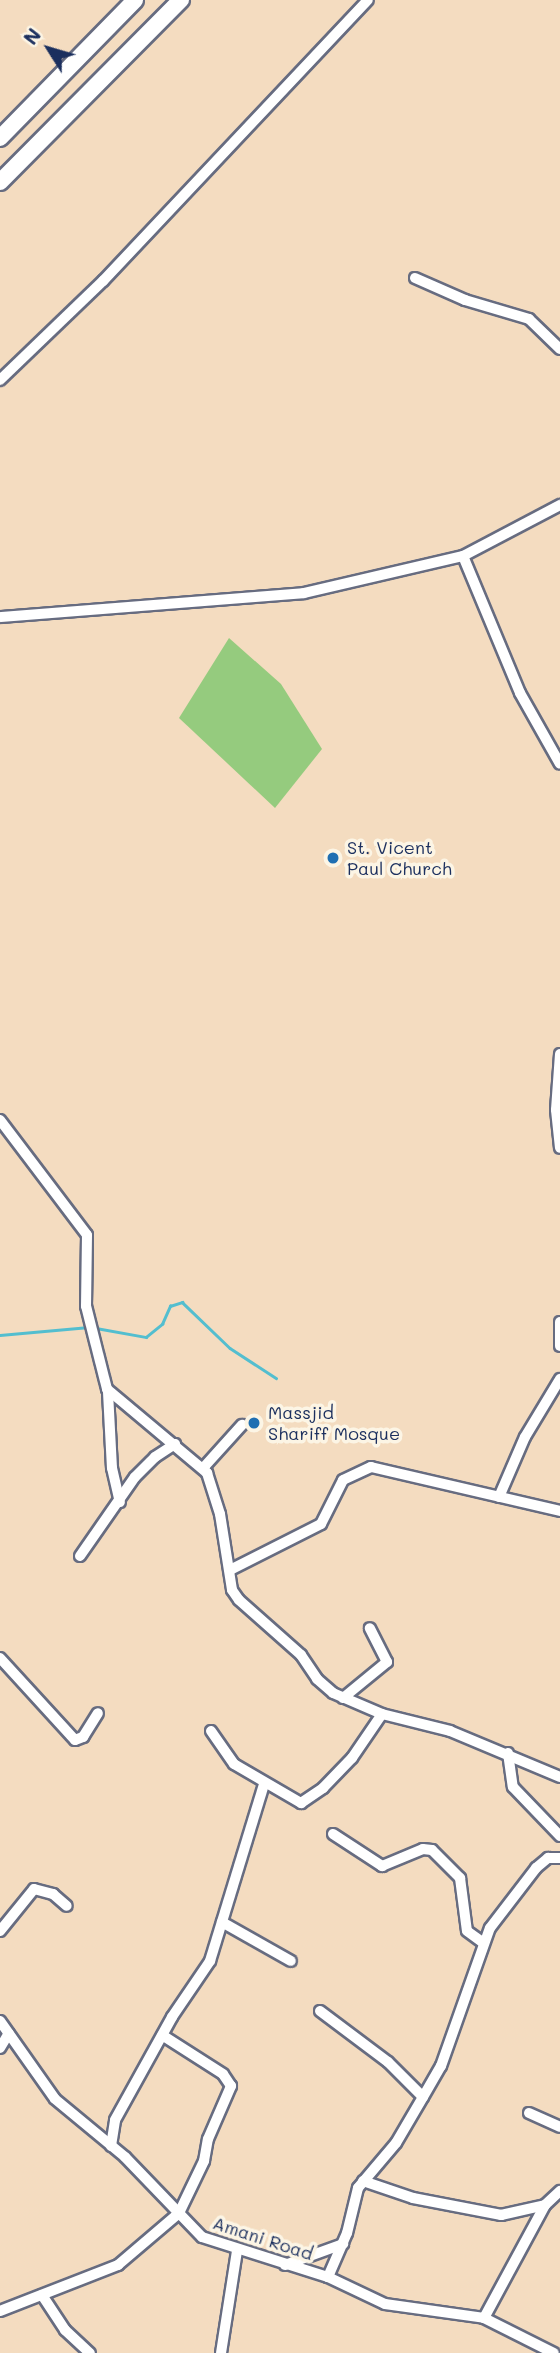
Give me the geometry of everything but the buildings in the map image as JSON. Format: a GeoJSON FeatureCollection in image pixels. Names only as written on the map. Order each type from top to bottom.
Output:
{"type":"FeatureCollection","features":[{"type":"Feature","properties":{"kind":"highway"},"geometry":{"type":"LineString","coordinates":[[0,138],[135,0]]}},
{"type":"Feature","properties":{"kind":"highway"},"geometry":{"type":"LineString","coordinates":[[0,182],[181,0]]}},
{"type":"Feature","properties":{"kind":"street"},"geometry":{"type":"LineString","coordinates":[[0,380],[103,282],[368,0]]}},
{"type":"Feature","properties":{"kind":"street"},"geometry":{"type":"LineString","coordinates":[[415,278],[465,300],[529,319],[560,349]]}},
{"type":"Feature","properties":{"kind":"street"},"geometry":{"type":"LineString","coordinates":[[0,617],[304,593],[463,555],[560,505]]}},
{"type":"Feature","properties":{"kind":"street"},"geometry":{"type":"LineString","coordinates":[[463,555],[520,693],[560,764]]}},
{"type":"Feature","properties":{"kind":"street"},"geometry":{"type":"LineString","coordinates":[[560,1054],[556,1110],[560,1148]]}},
{"type":"Feature","properties":{"kind":"street"},"geometry":{"type":"LineString","coordinates":[[0,1120],[87,1235],[86,1306],[108,1392],[112,1468],[120,1502]]}},
{"type":"Feature","properties":{"kind":"street"},"geometry":{"type":"LineString","coordinates":[[560,1322],[560,1346]]}},
{"type":"Feature","properties":{"kind":"street"},"geometry":{"type":"LineString","coordinates":[[499,1497],[525,1437],[560,1379]]}},
{"type":"Feature","properties":{"kind":"street"},"geometry":{"type":"LineString","coordinates":[[108,1392],[204,1467],[220,1514],[230,1570],[239,1600],[301,1655],[325,1688],[382,1714],[450,1731],[560,1777]]}},
{"type":"Feature","properties":{"kind":"street"},"geometry":{"type":"LineString","coordinates":[[204,1467],[242,1425]]}},
{"type":"Feature","properties":{"kind":"street"},"geometry":{"type":"LineString","coordinates":[[80,1556],[155,1457],[175,1444]]}},
{"type":"Feature","properties":{"kind":"street"},"geometry":{"type":"LineString","coordinates":[[230,1570],[321,1524],[343,1480],[369,1468],[560,1511]]}},
{"type":"Feature","properties":{"kind":"street"},"geometry":{"type":"LineString","coordinates":[[343,1698],[387,1662],[370,1628]]}},
{"type":"Feature","properties":{"kind":"street"},"geometry":{"type":"LineString","coordinates":[[0,1658],[75,1740],[83,1737],[98,1713]]}},
{"type":"Feature","properties":{"kind":"street"},"geometry":{"type":"LineString","coordinates":[[211,1731],[234,1764],[294,1802],[309,1799],[352,1758],[382,1714]]}},
{"type":"Feature","properties":{"kind":"street"},"geometry":{"type":"LineString","coordinates":[[508,1753],[513,1787],[560,1836]]}},
{"type":"Feature","properties":{"kind":"street"},"geometry":{"type":"LineString","coordinates":[[111,2146],[115,2120],[162,2035],[207,1968],[237,1861],[264,1784]]}},
{"type":"Feature","properties":{"kind":"street"},"geometry":{"type":"LineString","coordinates":[[333,1834],[383,1866],[423,1849],[432,1850],[460,1878],[467,1931],[482,1942]]}},
{"type":"Feature","properties":{"kind":"street"},"geometry":{"type":"LineString","coordinates":[[328,2277],[343,2244],[363,2181],[396,2143],[441,2066],[482,1942],[529,1876],[545,1860],[560,1858]]}},
{"type":"Feature","properties":{"kind":"street"},"geometry":{"type":"LineString","coordinates":[[0,1931],[34,1889],[53,1894],[67,1906]]}},
{"type":"Feature","properties":{"kind":"street"},"geometry":{"type":"LineString","coordinates":[[222,1922],[291,1961]]}},
{"type":"Feature","properties":{"kind":"street"},"geometry":{"type":"LineString","coordinates":[[320,2011],[388,2062],[423,2097]]}},
{"type":"Feature","properties":{"kind":"street","name":"Amani Road"},"geometry":{"type":"LineString","coordinates":[[0,2021],[55,2099],[111,2146],[202,2238],[237,2252],[328,2277],[385,2304],[484,2318],[554,2353]]}},
{"type":"Feature","properties":{"kind":"street"},"geometry":{"type":"LineString","coordinates":[[0,2048],[9,2033]]}},
{"type":"Feature","properties":{"kind":"street"},"geometry":{"type":"LineString","coordinates":[[1,2309],[42,2295],[132,2257],[179,2213],[204,2161],[208,2139],[231,2086],[223,2074],[162,2035]]}},
{"type":"Feature","properties":{"kind":"street"},"geometry":{"type":"LineString","coordinates":[[529,2113],[560,2127]]}},
{"type":"Feature","properties":{"kind":"street"},"geometry":{"type":"LineString","coordinates":[[363,2181],[413,2198],[501,2215],[545,2205]]}},
{"type":"Feature","properties":{"kind":"street"},"geometry":{"type":"LineString","coordinates":[[484,2318],[545,2205],[560,2191]]}},
{"type":"Feature","properties":{"kind":"street"},"geometry":{"type":"LineString","coordinates":[[285,2265],[343,2244]]}},
{"type":"Feature","properties":{"kind":"street"},"geometry":{"type":"LineString","coordinates":[[220,2353],[237,2252]]}},
{"type":"Feature","properties":{"kind":"street"},"geometry":{"type":"LineString","coordinates":[[42,2295],[65,2330],[90,2353]]}},
{"type":"Feature","properties":{"kind":"green space"},"geometry":{"type":"Polygon","coordinates":[[[229,638],[281,684],[322,749],[275,808],[179,718],[229,638]]]}},
{"type":"Feature","properties":{"kind":"waterway"},"geometry":{"type":"LineString","coordinates":[[96,1328],[146,1337],[162,1324],[170,1306],[182,1302],[230,1348],[276,1378]]}},
{"type":"Feature","properties":{"kind":"waterway"},"geometry":{"type":"LineString","coordinates":[[0,1335],[89,1327]]}},
{"type":"Feature","properties":{"kind":"place","name":"St. Vicent Paul Church"},"geometry":{"type":"Point","coordinates":[333,858]}},
{"type":"Feature","properties":{"kind":"place","name":"Massjid Shariff Mosque"},"geometry":{"type":"Point","coordinates":[254,1423]}}]}
